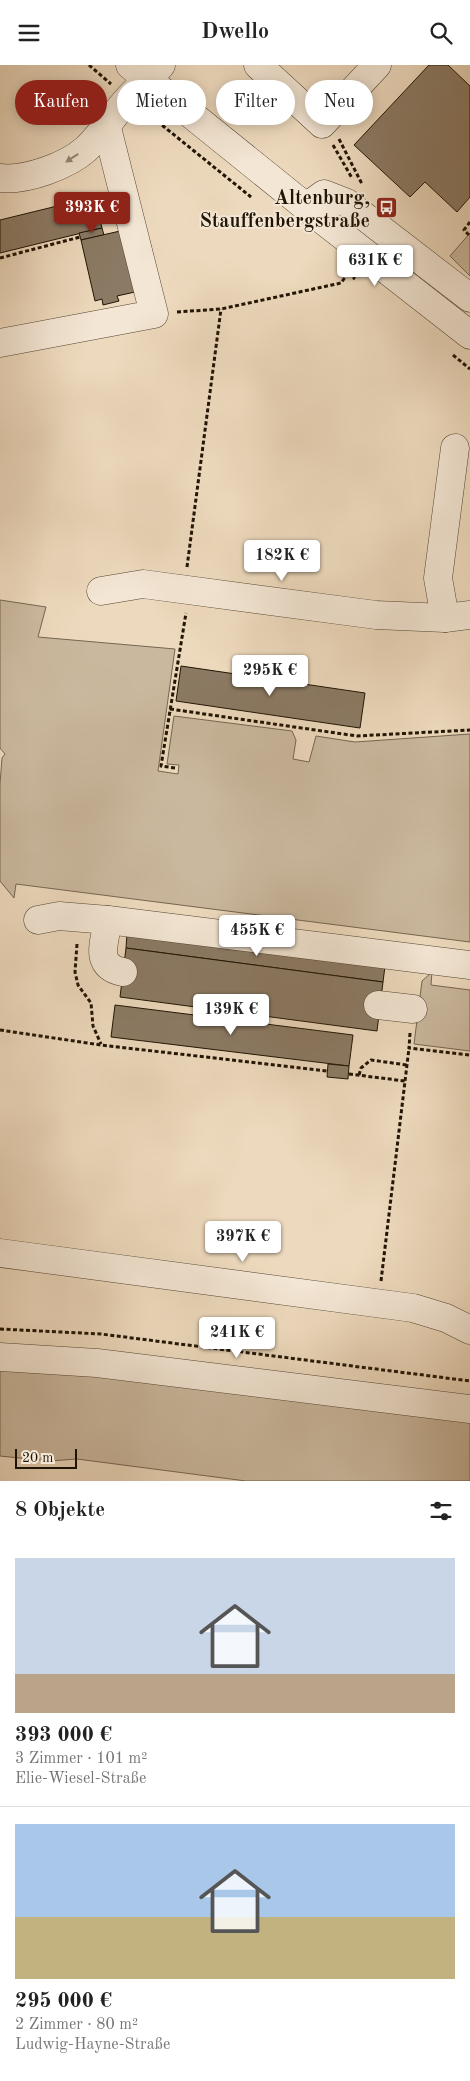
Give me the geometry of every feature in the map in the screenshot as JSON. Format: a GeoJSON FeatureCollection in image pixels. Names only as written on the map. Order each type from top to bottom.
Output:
{"type":"FeatureCollection","features":[{"type":"Feature","properties":{"kind":"street"},"geometry":{"type":"LineString","coordinates":[[258,65],[305,104]]}},
{"type":"Feature","properties":{"kind":"street"},"geometry":{"type":"LineString","coordinates":[[363,80],[377,65]]}},
{"type":"Feature","properties":{"kind":"street"},"geometry":{"type":"LineString","coordinates":[[107,123],[146,70],[306,207],[470,335]]}},
{"type":"Feature","properties":{"kind":"street"},"geometry":{"type":"LineString","coordinates":[[0,178],[7,179],[41,173],[69,161],[87,149],[105,125]]}},
{"type":"Feature","properties":{"kind":"street"},"geometry":{"type":"LineString","coordinates":[[0,343],[154,314],[106,125]]}},
{"type":"Feature","properties":{"kind":"street"},"geometry":{"type":"LineString","coordinates":[[306,207],[324,194],[347,203],[470,298]]}},
{"type":"Feature","properties":{"kind":"street"},"geometry":{"type":"LineString","coordinates":[[101,591],[143,584],[376,615],[457,617],[438,578],[455,448]]}},
{"type":"Feature","properties":{"kind":"street"},"geometry":{"type":"LineString","coordinates":[[38,920],[59,916],[108,920],[470,965]]}},
{"type":"Feature","properties":{"kind":"street"},"geometry":{"type":"LineString","coordinates":[[108,920],[103,952],[104,963],[110,969],[123,972]]}},
{"type":"Feature","properties":{"kind":"street"},"geometry":{"type":"LineString","coordinates":[[378,1005],[413,1009]]}},
{"type":"Feature","properties":{"kind":"street"},"geometry":{"type":"LineString","coordinates":[[0,1253],[413,1308],[458,1316],[470,1330]]}},
{"type":"Feature","properties":{"kind":"street"},"geometry":{"type":"LineString","coordinates":[[0,1357],[97,1363],[470,1409]]}},
{"type":"Feature","properties":{"kind":"path"},"geometry":{"type":"LineString","coordinates":[[327,125],[363,186]]}},
{"type":"Feature","properties":{"kind":"path"},"geometry":{"type":"LineString","coordinates":[[327,125],[356,186],[362,215]]}},
{"type":"Feature","properties":{"kind":"path"},"geometry":{"type":"LineString","coordinates":[[470,222],[464,230],[470,236]]}},
{"type":"Feature","properties":{"kind":"path"},"geometry":{"type":"LineString","coordinates":[[0,258],[80,237]]}},
{"type":"Feature","properties":{"kind":"path"},"geometry":{"type":"LineString","coordinates":[[154,314],[221,309],[341,283],[348,273]]}},
{"type":"Feature","properties":{"kind":"path"},"geometry":{"type":"LineString","coordinates":[[184,589],[221,309]]}},
{"type":"Feature","properties":{"kind":"path"},"geometry":{"type":"LineString","coordinates":[[175,768],[162,766],[182,638]]}},
{"type":"Feature","properties":{"kind":"path"},"geometry":{"type":"LineString","coordinates":[[170,709],[357,736],[470,730]]}},
{"type":"Feature","properties":{"kind":"path"},"geometry":{"type":"LineString","coordinates":[[93,1026],[101,1045]]}},
{"type":"Feature","properties":{"kind":"path"},"geometry":{"type":"LineString","coordinates":[[0,1030],[101,1045],[327,1071]]}},
{"type":"Feature","properties":{"kind":"path"},"geometry":{"type":"LineString","coordinates":[[378,1303],[409,1048]]}},
{"type":"Feature","properties":{"kind":"path"},"geometry":{"type":"LineString","coordinates":[[359,1075],[361,1068],[371,1060],[407,1065]]}},
{"type":"Feature","properties":{"kind":"path"},"geometry":{"type":"LineString","coordinates":[[349,1074],[405,1081]]}},
{"type":"Feature","properties":{"kind":"path"},"geometry":{"type":"LineString","coordinates":[[0,1329],[101,1334],[470,1381]]}},
{"type":"Feature","properties":{"kind":"shaded area"},"geometry":{"type":"Polygon","coordinates":[[[470,233],[470,276],[450,256],[470,233]]]}},
{"type":"Feature","properties":{"kind":"shaded area"},"geometry":{"type":"Polygon","coordinates":[[[0,600],[46,607],[38,637],[175,649],[158,771],[178,774],[179,765],[167,764],[174,716],[292,731],[296,740],[293,759],[309,762],[316,736],[355,742],[470,734],[470,942],[16,884],[14,898],[0,881],[0,784],[2,758],[5,754],[0,748],[0,600]]]}},
{"type":"Feature","properties":{"kind":"shaded area"},"geometry":{"type":"Polygon","coordinates":[[[432,972],[431,985],[470,990],[470,1051],[414,1044],[422,981],[432,972]]]}},
{"type":"Feature","properties":{"kind":"shaded area"},"geometry":{"type":"Polygon","coordinates":[[[0,1357],[470,1409],[470,1481],[246,1481],[77,1459],[49,1461],[0,1456],[0,1357]]]}},
{"type":"Feature","properties":{"kind":"building"},"geometry":{"type":"Polygon","coordinates":[[[429,65],[448,65],[470,86],[470,197],[457,212],[425,182],[410,197],[354,145],[429,65]]]}},
{"type":"Feature","properties":{"kind":"building"},"geometry":{"type":"Polygon","coordinates":[[[94,197],[102,228],[0,253],[0,220],[94,197]]]}},
{"type":"Feature","properties":{"kind":"building"},"geometry":{"type":"Polygon","coordinates":[[[102,228],[104,235],[81,240],[79,233],[102,228]]]}},
{"type":"Feature","properties":{"kind":"building"},"geometry":{"type":"Polygon","coordinates":[[[120,231],[135,292],[117,296],[119,301],[103,305],[102,299],[95,301],[81,240],[120,231]]]}},
{"type":"Feature","properties":{"kind":"building"},"geometry":{"type":"Polygon","coordinates":[[[181,666],[365,693],[360,728],[176,701],[181,666]]]}},
{"type":"Feature","properties":{"kind":"building"},"geometry":{"type":"Polygon","coordinates":[[[127,933],[385,966],[383,982],[126,948],[127,933]]]}},
{"type":"Feature","properties":{"kind":"building"},"geometry":{"type":"Polygon","coordinates":[[[126,948],[383,982],[377,1031],[120,997],[126,948]]]}},
{"type":"Feature","properties":{"kind":"building"},"geometry":{"type":"Polygon","coordinates":[[[115,1005],[353,1035],[349,1066],[111,1037],[115,1005]]]}},
{"type":"Feature","properties":{"kind":"building"},"geometry":{"type":"Polygon","coordinates":[[[328,1064],[349,1066],[348,1079],[327,1077],[328,1064]]]}},
{"type":"Feature","properties":{"kind":"place","name":"Altenburg, Stauffenbergstraße"},"geometry":{"type":"Point","coordinates":[386,208]}}]}
